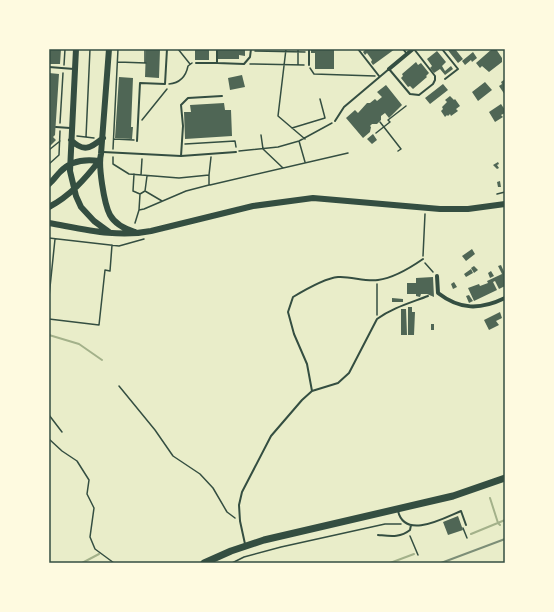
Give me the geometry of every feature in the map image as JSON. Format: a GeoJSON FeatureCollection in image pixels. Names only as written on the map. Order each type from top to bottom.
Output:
{"type":"FeatureCollection","features":[{"type":"Feature","properties":{"kind":"main road"},"geometry":{"type":"LineString","coordinates":[[76,49],[71,128],[73,138],[69,165],[74,189],[81,207],[94,221],[112,234]]}},
{"type":"Feature","properties":{"kind":"main road"},"geometry":{"type":"LineString","coordinates":[[49,207],[84,180],[99,161],[102,152],[109,49]]}},
{"type":"Feature","properties":{"kind":"main road"},"geometry":{"type":"LineString","coordinates":[[73,138],[80,148],[84,148],[92,146],[102,138]]}},
{"type":"Feature","properties":{"kind":"main road"},"geometry":{"type":"LineString","coordinates":[[49,184],[69,165],[83,160],[99,161]]}},
{"type":"Feature","properties":{"kind":"main road"},"geometry":{"type":"LineString","coordinates":[[99,161],[105,197],[110,214],[124,228],[139,233]]}},
{"type":"Feature","properties":{"kind":"main road"},"geometry":{"type":"LineString","coordinates":[[49,224],[112,234],[151,232],[253,206],[313,198],[425,208],[468,209],[505,204]]}},
{"type":"Feature","properties":{"kind":"main road"},"geometry":{"type":"LineString","coordinates":[[204,563],[213,561],[246,545],[397,508],[453,496],[505,478]]}},
{"type":"Feature","properties":{"kind":"street"},"geometry":{"type":"LineString","coordinates":[[389,69],[413,49]]}},
{"type":"Feature","properties":{"kind":"street"},"geometry":{"type":"LineString","coordinates":[[437,276],[438,293],[456,304],[477,307],[492,304],[505,298]]}},
{"type":"Feature","properties":{"kind":"lane"},"geometry":{"type":"LineString","coordinates":[[137,141],[140,83],[165,84],[167,49]]}},
{"type":"Feature","properties":{"kind":"lane"},"geometry":{"type":"LineString","coordinates":[[217,49],[217,63]]}},
{"type":"Feature","properties":{"kind":"lane"},"geometry":{"type":"LineString","coordinates":[[358,49],[379,76]]}},
{"type":"Feature","properties":{"kind":"lane"},"geometry":{"type":"LineString","coordinates":[[403,49],[407,54]]}},
{"type":"Feature","properties":{"kind":"lane"},"geometry":{"type":"LineString","coordinates":[[335,121],[344,107],[389,69],[408,93],[417,95],[434,83],[435,78],[413,49]]}},
{"type":"Feature","properties":{"kind":"lane"},"geometry":{"type":"LineString","coordinates":[[442,49],[458,69],[445,79]]}},
{"type":"Feature","properties":{"kind":"lane"},"geometry":{"type":"LineString","coordinates":[[196,63],[244,64],[250,57],[251,50]]}},
{"type":"Feature","properties":{"kind":"lane"},"geometry":{"type":"LineString","coordinates":[[309,50],[309,65]]}},
{"type":"Feature","properties":{"kind":"lane"},"geometry":{"type":"LineString","coordinates":[[49,67],[75,69]]}},
{"type":"Feature","properties":{"kind":"lane"},"geometry":{"type":"LineString","coordinates":[[181,156],[183,126],[182,105],[188,98],[222,96]]}},
{"type":"Feature","properties":{"kind":"lane"},"geometry":{"type":"LineString","coordinates":[[56,127],[71,128]]}},
{"type":"Feature","properties":{"kind":"lane"},"geometry":{"type":"LineString","coordinates":[[102,152],[181,156],[236,152]]}},
{"type":"Feature","properties":{"kind":"lane"},"geometry":{"type":"LineString","coordinates":[[312,391],[307,364],[294,334],[288,312],[293,298],[310,287],[337,277],[377,280],[398,274],[412,267],[422,259]]}},
{"type":"Feature","properties":{"kind":"lane"},"geometry":{"type":"LineString","coordinates":[[246,545],[240,521],[239,505],[242,492],[268,442],[302,400],[312,391],[338,383],[349,373],[377,319],[396,308],[428,296]]}},
{"type":"Feature","properties":{"kind":"lane"},"geometry":{"type":"LineString","coordinates":[[397,508],[400,518],[405,523],[411,525],[420,526],[461,511],[466,525]]}},
{"type":"Feature","properties":{"kind":"lane"},"geometry":{"type":"LineString","coordinates":[[378,535],[402,535],[410,530],[411,525]]}},
{"type":"Feature","properties":{"kind":"path"},"geometry":{"type":"LineString","coordinates":[[49,164],[59,155],[65,49]]}},
{"type":"Feature","properties":{"kind":"path"},"geometry":{"type":"LineString","coordinates":[[86,137],[90,49]]}},
{"type":"Feature","properties":{"kind":"path"},"geometry":{"type":"LineString","coordinates":[[118,49],[113,164],[129,174],[179,178],[209,175]]}},
{"type":"Feature","properties":{"kind":"path"},"geometry":{"type":"LineString","coordinates":[[118,62],[145,63],[145,49]]}},
{"type":"Feature","properties":{"kind":"path"},"geometry":{"type":"LineString","coordinates":[[178,49],[190,64]]}},
{"type":"Feature","properties":{"kind":"path"},"geometry":{"type":"LineString","coordinates":[[251,50],[309,50]]}},
{"type":"Feature","properties":{"kind":"path"},"geometry":{"type":"LineString","coordinates":[[286,50],[278,116],[305,139]]}},
{"type":"Feature","properties":{"kind":"path"},"geometry":{"type":"LineString","coordinates":[[298,50],[298,65]]}},
{"type":"Feature","properties":{"kind":"path"},"geometry":{"type":"LineString","coordinates":[[190,64],[196,63]]}},
{"type":"Feature","properties":{"kind":"path"},"geometry":{"type":"LineString","coordinates":[[138,126],[168,87],[179,82],[185,76],[190,64]]}},
{"type":"Feature","properties":{"kind":"path"},"geometry":{"type":"LineString","coordinates":[[244,64],[309,65],[314,74],[379,76]]}},
{"type":"Feature","properties":{"kind":"path"},"geometry":{"type":"LineString","coordinates":[[165,84],[173,84]]}},
{"type":"Feature","properties":{"kind":"path"},"geometry":{"type":"LineString","coordinates":[[292,128],[325,118],[320,99]]}},
{"type":"Feature","properties":{"kind":"path"},"geometry":{"type":"LineString","coordinates":[[376,133],[390,122],[388,120],[406,106]]}},
{"type":"Feature","properties":{"kind":"path"},"geometry":{"type":"LineString","coordinates":[[182,144],[235,141],[236,152],[278,147],[305,139],[335,121]]}},
{"type":"Feature","properties":{"kind":"path"},"geometry":{"type":"LineString","coordinates":[[380,122],[401,149],[398,151]]}},
{"type":"Feature","properties":{"kind":"path"},"geometry":{"type":"LineString","coordinates":[[261,135],[263,149],[283,168]]}},
{"type":"Feature","properties":{"kind":"path"},"geometry":{"type":"LineString","coordinates":[[73,138],[95,138]]}},
{"type":"Feature","properties":{"kind":"path"},"geometry":{"type":"LineString","coordinates":[[114,139],[137,141]]}},
{"type":"Feature","properties":{"kind":"path"},"geometry":{"type":"LineString","coordinates":[[49,150],[60,140]]}},
{"type":"Feature","properties":{"kind":"path"},"geometry":{"type":"LineString","coordinates":[[299,141],[305,163]]}},
{"type":"Feature","properties":{"kind":"path"},"geometry":{"type":"LineString","coordinates":[[139,210],[186,191],[348,153]]}},
{"type":"Feature","properties":{"kind":"path"},"geometry":{"type":"LineString","coordinates":[[140,175],[142,154]]}},
{"type":"Feature","properties":{"kind":"path"},"geometry":{"type":"LineString","coordinates":[[209,185],[212,154]]}},
{"type":"Feature","properties":{"kind":"path"},"geometry":{"type":"LineString","coordinates":[[134,174],[134,191],[140,194]]}},
{"type":"Feature","properties":{"kind":"path"},"geometry":{"type":"LineString","coordinates":[[146,191],[147,175]]}},
{"type":"Feature","properties":{"kind":"path"},"geometry":{"type":"LineString","coordinates":[[140,194],[146,191]]}},
{"type":"Feature","properties":{"kind":"path"},"geometry":{"type":"LineString","coordinates":[[146,191],[162,201]]}},
{"type":"Feature","properties":{"kind":"path"},"geometry":{"type":"LineString","coordinates":[[497,194],[505,192]]}},
{"type":"Feature","properties":{"kind":"path"},"geometry":{"type":"LineString","coordinates":[[135,223],[139,210],[140,194]]}},
{"type":"Feature","properties":{"kind":"path"},"geometry":{"type":"LineString","coordinates":[[425,208],[422,259],[437,276]]}},
{"type":"Feature","properties":{"kind":"path"},"geometry":{"type":"LineString","coordinates":[[49,238],[119,246],[150,238]]}},
{"type":"Feature","properties":{"kind":"path"},"geometry":{"type":"LineString","coordinates":[[49,297],[55,239]]}},
{"type":"Feature","properties":{"kind":"path"},"geometry":{"type":"LineString","coordinates":[[49,319],[99,325],[105,270],[110,271],[112,245]]}},
{"type":"Feature","properties":{"kind":"path"},"geometry":{"type":"LineString","coordinates":[[377,280],[377,319]]}},
{"type":"Feature","properties":{"kind":"path"},"geometry":{"type":"LineString","coordinates":[[119,386],[156,430],[173,456],[200,474],[213,488],[227,512],[240,521]]}},
{"type":"Feature","properties":{"kind":"path"},"geometry":{"type":"LineString","coordinates":[[49,415],[62,432]]}},
{"type":"Feature","properties":{"kind":"path"},"geometry":{"type":"LineString","coordinates":[[49,439],[76,461],[89,480],[87,494],[94,508],[90,537],[95,548],[114,563]]}},
{"type":"Feature","properties":{"kind":"path"},"geometry":{"type":"LineString","coordinates":[[232,563],[281,547],[385,524],[398,525],[405,523]]}},
{"type":"Feature","properties":{"kind":"path"},"geometry":{"type":"LineString","coordinates":[[464,529],[466,536]]}},
{"type":"Feature","properties":{"kind":"path"},"geometry":{"type":"LineString","coordinates":[[411,539],[417,554]]}},
{"type":"Feature","properties":{"kind":"building"},"geometry":{"type":"Polygon","coordinates":[[[49,49],[61,49],[60,64],[49,64],[49,49]]]}},
{"type":"Feature","properties":{"kind":"building"},"geometry":{"type":"Polygon","coordinates":[[[146,49],[160,49],[159,78],[145,77],[146,49]]]}},
{"type":"Feature","properties":{"kind":"building"},"geometry":{"type":"Polygon","coordinates":[[[195,49],[209,49],[209,60],[195,60],[195,49]]]}},
{"type":"Feature","properties":{"kind":"building"},"geometry":{"type":"Polygon","coordinates":[[[218,49],[245,49],[245,56],[239,55],[239,59],[218,59],[218,49]]]}},
{"type":"Feature","properties":{"kind":"building"},"geometry":{"type":"Polygon","coordinates":[[[311,49],[334,49],[334,69],[315,69],[315,53],[311,53],[311,49]]]}},
{"type":"Feature","properties":{"kind":"building"},"geometry":{"type":"Polygon","coordinates":[[[364,49],[395,49],[373,65],[371,62],[372,60],[367,53],[365,55],[363,52],[365,50],[364,49]]]}},
{"type":"Feature","properties":{"kind":"building"},"geometry":{"type":"Polygon","coordinates":[[[447,49],[455,49],[463,59],[458,63],[447,49]]]}},
{"type":"Feature","properties":{"kind":"building"},"geometry":{"type":"Polygon","coordinates":[[[492,49],[496,49],[502,58],[502,62],[489,72],[482,66],[480,68],[476,63],[492,49]]]}},
{"type":"Feature","properties":{"kind":"building"},"geometry":{"type":"Polygon","coordinates":[[[437,51],[446,62],[442,66],[445,71],[451,66],[453,69],[445,75],[440,69],[434,73],[430,68],[432,66],[427,59],[437,51]]]}},
{"type":"Feature","properties":{"kind":"building"},"geometry":{"type":"Polygon","coordinates":[[[473,52],[477,58],[472,62],[471,60],[465,65],[462,61],[473,52]]]}},
{"type":"Feature","properties":{"kind":"building"},"geometry":{"type":"Polygon","coordinates":[[[416,62],[418,65],[421,63],[429,73],[426,76],[427,77],[413,89],[410,86],[408,87],[401,78],[403,76],[402,74],[416,62]]]}},
{"type":"Feature","properties":{"kind":"building"},"geometry":{"type":"Polygon","coordinates":[[[49,73],[59,74],[55,135],[53,137],[56,140],[49,147],[49,73]]]}},
{"type":"Feature","properties":{"kind":"building"},"geometry":{"type":"Polygon","coordinates":[[[242,75],[245,87],[230,90],[228,78],[242,75]]]}},
{"type":"Feature","properties":{"kind":"building"},"geometry":{"type":"Polygon","coordinates":[[[119,77],[133,78],[132,139],[115,138],[119,77]]]}},
{"type":"Feature","properties":{"kind":"building"},"geometry":{"type":"Polygon","coordinates":[[[505,79],[505,95],[499,86],[505,79]]]}},
{"type":"Feature","properties":{"kind":"building"},"geometry":{"type":"Polygon","coordinates":[[[485,82],[492,90],[478,101],[472,92],[485,82]]]}},
{"type":"Feature","properties":{"kind":"building"},"geometry":{"type":"Polygon","coordinates":[[[443,84],[448,90],[430,104],[425,98],[443,84]]]}},
{"type":"Feature","properties":{"kind":"building"},"geometry":{"type":"Polygon","coordinates":[[[386,85],[402,105],[389,118],[385,113],[381,116],[381,120],[377,124],[372,124],[370,126],[370,132],[363,138],[346,118],[355,110],[358,113],[367,103],[370,103],[375,99],[377,101],[382,97],[377,92],[386,85]]]}},
{"type":"Feature","properties":{"kind":"building"},"geometry":{"type":"Polygon","coordinates":[[[450,96],[454,100],[455,99],[460,106],[456,109],[458,111],[451,116],[450,114],[445,117],[441,111],[443,109],[442,107],[447,102],[445,100],[450,96]]]}},
{"type":"Feature","properties":{"kind":"building"},"geometry":{"type":"Polygon","coordinates":[[[224,103],[225,110],[231,110],[232,136],[185,139],[184,112],[191,112],[190,105],[224,103]]]}},
{"type":"Feature","properties":{"kind":"building"},"geometry":{"type":"Polygon","coordinates":[[[501,104],[505,110],[505,113],[501,115],[503,117],[495,122],[489,112],[501,104]]]}},
{"type":"Feature","properties":{"kind":"building"},"geometry":{"type":"Polygon","coordinates":[[[373,134],[377,140],[372,144],[367,139],[373,134]]]}},
{"type":"Feature","properties":{"kind":"building"},"geometry":{"type":"Polygon","coordinates":[[[498,162],[499,164],[497,165],[499,168],[497,169],[493,165],[498,162]]]}},
{"type":"Feature","properties":{"kind":"building"},"geometry":{"type":"Polygon","coordinates":[[[500,181],[501,187],[498,187],[497,182],[500,181]]]}},
{"type":"Feature","properties":{"kind":"building"},"geometry":{"type":"Polygon","coordinates":[[[472,249],[475,254],[466,261],[462,256],[472,249]]]}},
{"type":"Feature","properties":{"kind":"building"},"geometry":{"type":"Polygon","coordinates":[[[501,265],[505,274],[505,286],[499,289],[495,281],[493,282],[497,290],[474,301],[468,288],[479,284],[480,286],[488,283],[487,281],[502,274],[498,266],[501,265]]]}},
{"type":"Feature","properties":{"kind":"building"},"geometry":{"type":"Polygon","coordinates":[[[474,266],[478,270],[474,273],[471,268],[474,266]]]}},
{"type":"Feature","properties":{"kind":"building"},"geometry":{"type":"Polygon","coordinates":[[[471,269],[473,273],[466,277],[464,274],[471,269]]]}},
{"type":"Feature","properties":{"kind":"building"},"geometry":{"type":"Polygon","coordinates":[[[491,271],[494,276],[490,278],[488,273],[491,271]]]}},
{"type":"Feature","properties":{"kind":"building"},"geometry":{"type":"Polygon","coordinates":[[[433,277],[434,297],[427,294],[421,294],[420,297],[416,296],[416,294],[407,294],[407,283],[416,283],[416,278],[433,277]]]}},
{"type":"Feature","properties":{"kind":"building"},"geometry":{"type":"Polygon","coordinates":[[[454,282],[457,287],[453,289],[451,284],[454,282]]]}},
{"type":"Feature","properties":{"kind":"building"},"geometry":{"type":"Polygon","coordinates":[[[469,295],[473,301],[469,303],[466,296],[469,295]]]}},
{"type":"Feature","properties":{"kind":"building"},"geometry":{"type":"Polygon","coordinates":[[[392,298],[403,299],[403,302],[392,302],[392,298]]]}},
{"type":"Feature","properties":{"kind":"building"},"geometry":{"type":"Polygon","coordinates":[[[408,307],[412,307],[412,312],[415,312],[414,335],[408,335],[408,307]]]}},
{"type":"Feature","properties":{"kind":"building"},"geometry":{"type":"Polygon","coordinates":[[[401,309],[406,309],[407,335],[401,335],[401,309]]]}},
{"type":"Feature","properties":{"kind":"building"},"geometry":{"type":"Polygon","coordinates":[[[500,312],[502,318],[496,321],[499,325],[489,330],[484,320],[500,312]]]}},
{"type":"Feature","properties":{"kind":"building"},"geometry":{"type":"Polygon","coordinates":[[[431,324],[434,324],[434,330],[431,330],[431,324]]]}},
{"type":"Feature","properties":{"kind":"building"},"geometry":{"type":"Polygon","coordinates":[[[458,516],[463,530],[448,535],[443,522],[458,516]]]}},
{"type":"Feature","properties":{"kind":"waterway"},"geometry":{"type":"LineString","coordinates":[[49,335],[79,344],[102,360]]}},
{"type":"Feature","properties":{"kind":"waterway"},"geometry":{"type":"LineString","coordinates":[[490,498],[500,525]]}},
{"type":"Feature","properties":{"kind":"waterway"},"geometry":{"type":"LineString","coordinates":[[471,534],[505,520]]}},
{"type":"Feature","properties":{"kind":"waterway"},"geometry":{"type":"LineString","coordinates":[[82,563],[99,554]]}},
{"type":"Feature","properties":{"kind":"waterway"},"geometry":{"type":"LineString","coordinates":[[390,563],[414,554]]}},
{"type":"Feature","properties":{"kind":"railway"},"geometry":{"type":"LineString","coordinates":[[441,563],[505,539]]}}]}
